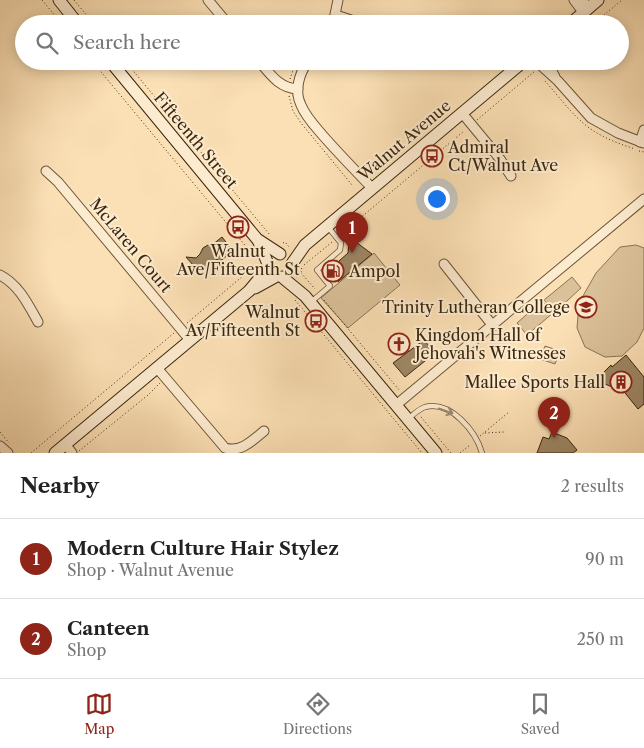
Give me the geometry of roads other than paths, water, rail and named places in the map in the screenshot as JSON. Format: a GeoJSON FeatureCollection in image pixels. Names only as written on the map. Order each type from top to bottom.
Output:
{"type":"FeatureCollection","features":[{"type":"Feature","properties":{"kind":"street"},"geometry":{"type":"LineString","coordinates":[[58,0],[70,15]]}},
{"type":"Feature","properties":{"kind":"street"},"geometry":{"type":"LineString","coordinates":[[208,0],[220,15]]}},
{"type":"Feature","properties":{"kind":"street"},"geometry":{"type":"LineString","coordinates":[[336,14],[338,0]]}},
{"type":"Feature","properties":{"kind":"street"},"geometry":{"type":"LineString","coordinates":[[574,0],[588,5],[579,15]]}},
{"type":"Feature","properties":{"kind":"street","name":"Fifteenth Street"},"geometry":{"type":"LineString","coordinates":[[117,70],[257,239],[289,257],[308,299]]}},
{"type":"Feature","properties":{"kind":"street"},"geometry":{"type":"LineString","coordinates":[[268,70],[281,84],[298,89]]}},
{"type":"Feature","properties":{"kind":"street"},"geometry":{"type":"LineString","coordinates":[[303,70],[299,77],[300,105],[305,114],[346,163],[354,176],[370,191]]}},
{"type":"Feature","properties":{"kind":"street","name":"Walnut Avenue"},"geometry":{"type":"LineString","coordinates":[[289,257],[513,70]]}},
{"type":"Feature","properties":{"kind":"street"},"geometry":{"type":"LineString","coordinates":[[542,70],[558,81]]}},
{"type":"Feature","properties":{"kind":"street"},"geometry":{"type":"LineString","coordinates":[[552,70],[558,81],[591,118],[618,134],[642,142],[644,130]]}},
{"type":"Feature","properties":{"kind":"street"},"geometry":{"type":"LineString","coordinates":[[462,112],[500,159],[511,176]]}},
{"type":"Feature","properties":{"kind":"street","name":"McLaren Court"},"geometry":{"type":"LineString","coordinates":[[46,171],[58,182],[190,340]]}},
{"type":"Feature","properties":{"kind":"street"},"geometry":{"type":"LineString","coordinates":[[401,402],[644,199]]}},
{"type":"Feature","properties":{"kind":"street","name":"Fifteenth Street"},"geometry":{"type":"LineString","coordinates":[[257,239],[266,269],[308,299],[412,415],[436,453]]}},
{"type":"Feature","properties":{"kind":"street"},"geometry":{"type":"LineString","coordinates":[[55,453],[69,449],[157,368],[249,291],[274,256],[289,257],[288,274],[266,269]]}},
{"type":"Feature","properties":{"kind":"street"},"geometry":{"type":"LineString","coordinates":[[444,264],[493,326]]}},
{"type":"Feature","properties":{"kind":"street"},"geometry":{"type":"LineString","coordinates":[[0,275],[12,283],[24,298],[38,322]]}},
{"type":"Feature","properties":{"kind":"street"},"geometry":{"type":"LineString","coordinates":[[157,368],[226,448],[234,451],[242,449],[264,431]]}},
{"type":"Feature","properties":{"kind":"street"},"geometry":{"type":"LineString","coordinates":[[0,446],[8,451]]}},
{"type":"Feature","properties":{"kind":"lane"},"geometry":{"type":"LineString","coordinates":[[308,299],[330,286],[317,270],[340,250],[341,244],[327,226]]}},
{"type":"Feature","properties":{"kind":"lane"},"geometry":{"type":"LineString","coordinates":[[412,415],[427,407],[434,407],[455,414],[461,418],[471,431],[482,453]]}},
{"type":"Feature","properties":{"kind":"place","name":"Admiral Ct/Walnut Ave"},"geometry":{"type":"Point","coordinates":[432,156]}},
{"type":"Feature","properties":{"kind":"place","name":"Walnut Ave/Fifteenth St"},"geometry":{"type":"Point","coordinates":[238,227]}},
{"type":"Feature","properties":{"kind":"place","name":"Modern Culture Hair Stylez"},"geometry":{"type":"Point","coordinates":[352,253]}},
{"type":"Feature","properties":{"kind":"place","name":"Ampol"},"geometry":{"type":"Point","coordinates":[333,271]}},
{"type":"Feature","properties":{"kind":"place","name":"Trinity Lutheran College"},"geometry":{"type":"Point","coordinates":[586,307]}},
{"type":"Feature","properties":{"kind":"place","name":"Walnut Av/Fifteenth St"},"geometry":{"type":"Point","coordinates":[316,321]}},
{"type":"Feature","properties":{"kind":"place","name":"Kingdom Hall of Jehovah's Witnesses"},"geometry":{"type":"Point","coordinates":[399,344]}},
{"type":"Feature","properties":{"kind":"place","name":"Mallee Sports Hall"},"geometry":{"type":"Point","coordinates":[621,382]}},
{"type":"Feature","properties":{"kind":"place","name":"Canteen"},"geometry":{"type":"Point","coordinates":[554,438]}}]}
